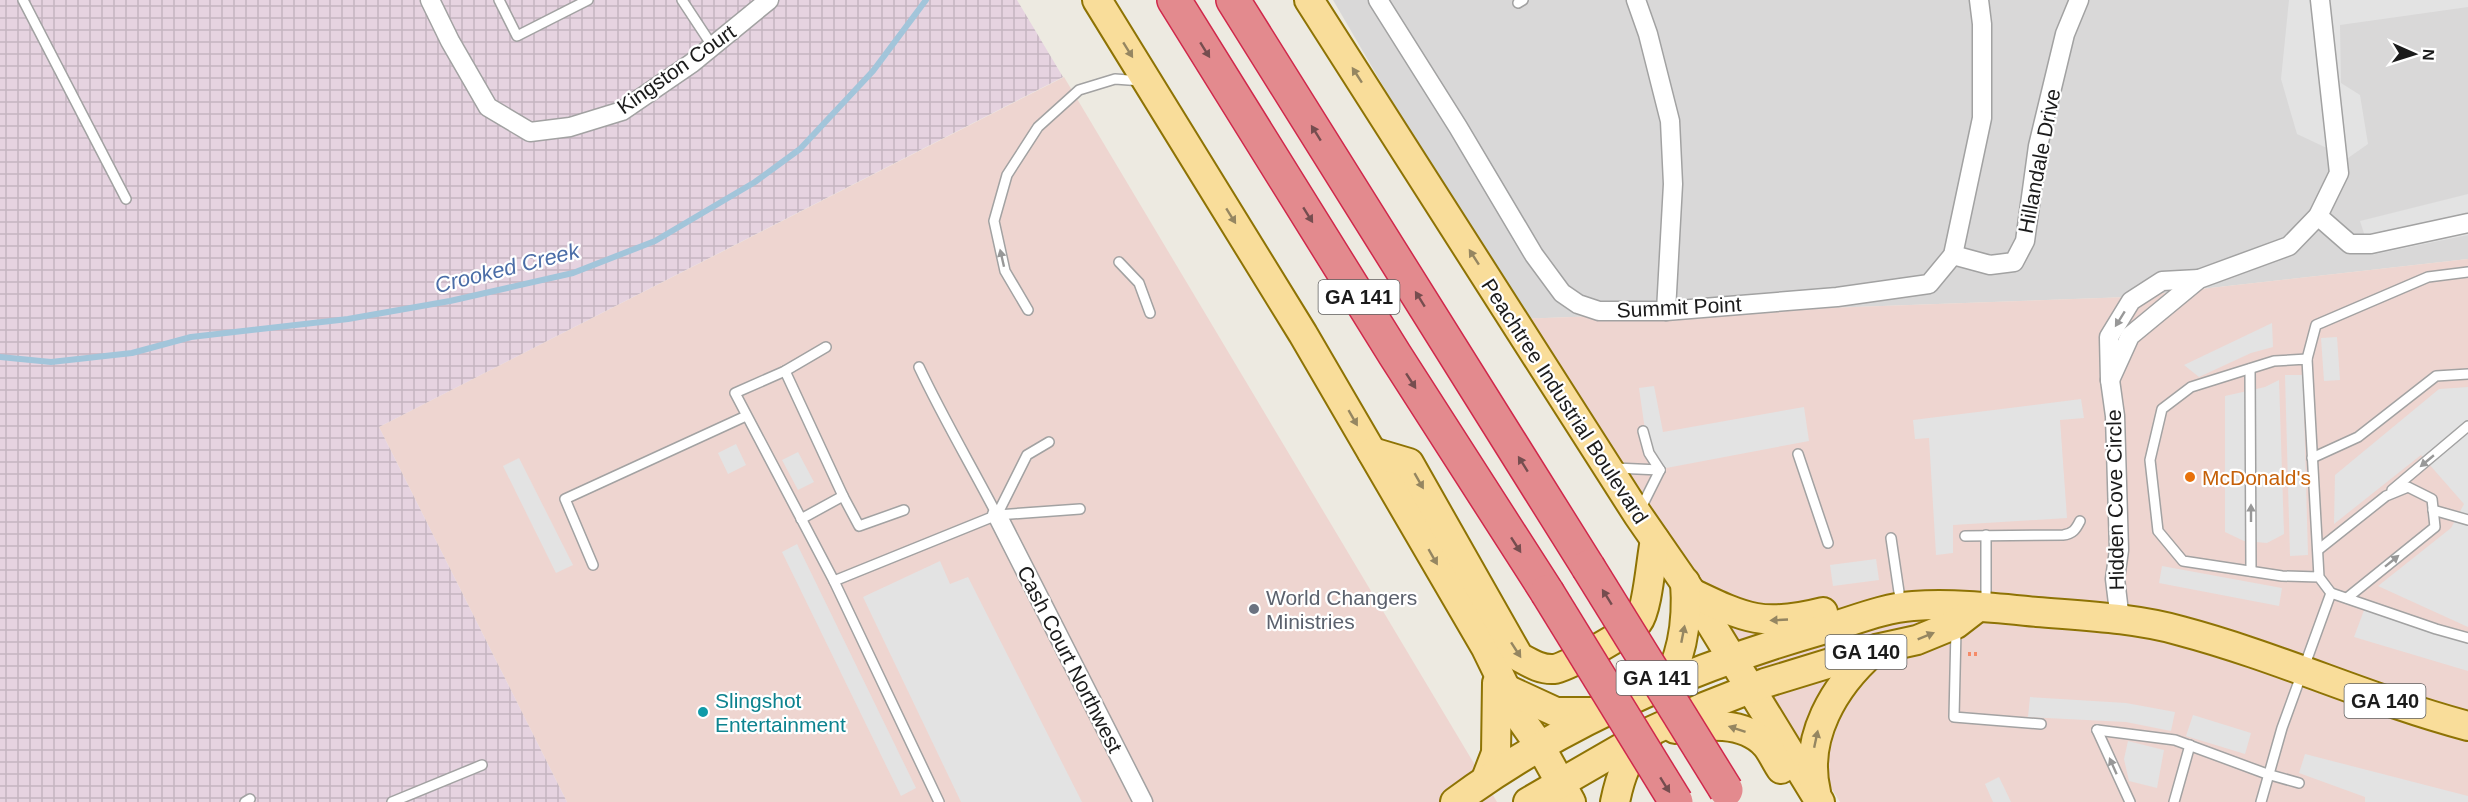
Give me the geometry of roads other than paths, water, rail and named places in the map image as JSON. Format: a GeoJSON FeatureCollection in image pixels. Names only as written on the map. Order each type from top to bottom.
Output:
{"type":"FeatureCollection","features":[{"type":"Feature","properties":{"kind":"highway","name":"GA 141"},"geometry":{"type":"LineString","coordinates":[[1174,0],[1395,355],[1547,592],[1676,802]]}},
{"type":"Feature","properties":{"kind":"highway","name":"GA 141"},"geometry":{"type":"LineString","coordinates":[[1233,0],[1730,796]]}},
{"type":"Feature","properties":{"kind":"main road"},"geometry":{"type":"LineString","coordinates":[[1097,0],[1304,334],[1501,679],[1508,701],[1542,749],[1566,792]]}},
{"type":"Feature","properties":{"kind":"main road","name":"Peachtree Industrial Boulevard"},"geometry":{"type":"LineString","coordinates":[[1310,0],[1638,515],[1688,587],[1813,800]]}},
{"type":"Feature","properties":{"kind":"main road"},"geometry":{"type":"LineString","coordinates":[[1372,452],[1409,463],[1519,657],[1538,667],[1554,669],[1581,659],[1638,622],[1647,592],[1655,540]]}},
{"type":"Feature","properties":{"kind":"main road"},"geometry":{"type":"LineString","coordinates":[[1615,802],[1628,760],[1638,745],[1678,657],[1685,627],[1688,587],[1726,609],[1770,621],[1791,620],[1906,590],[1950,594],[1982,607]]}},
{"type":"Feature","properties":{"kind":"main road","name":"GA 140"},"geometry":{"type":"LineString","coordinates":[[1647,723],[1740,673],[1761,649],[1912,606],[1982,607],[2120,620],[2178,630],[2253,652],[2382,700],[2468,726]]}},
{"type":"Feature","properties":{"kind":"main road","name":"GA 140"},"geometry":{"type":"LineString","coordinates":[[1528,802],[1566,792],[1647,723],[1740,673],[1917,640],[1956,624],[1982,607]]}},
{"type":"Feature","properties":{"kind":"main road"},"geometry":{"type":"LineString","coordinates":[[1813,800],[1813,763],[1819,727],[1842,686],[1858,665],[1876,649]]}},
{"type":"Feature","properties":{"kind":"main road"},"geometry":{"type":"LineString","coordinates":[[1542,749],[1647,723],[1706,695],[1740,673]]}},
{"type":"Feature","properties":{"kind":"main road"},"geometry":{"type":"LineString","coordinates":[[1501,679],[1556,712],[1604,711],[1647,723],[1727,725],[1746,732],[1765,744],[1813,800]]}},
{"type":"Feature","properties":{"kind":"main road"},"geometry":{"type":"LineString","coordinates":[[1486,779],[1496,753],[1501,679]]}},
{"type":"Feature","properties":{"kind":"main road"},"geometry":{"type":"LineString","coordinates":[[1455,802],[1516,760],[1542,749],[1604,711]]}},
{"type":"Feature","properties":{"kind":"street","name":"Kingston Court"},"geometry":{"type":"LineString","coordinates":[[430,0],[450,41],[488,106],[530,132],[570,127],[622,111],[712,47],[769,0]]}},
{"type":"Feature","properties":{"kind":"street","name":"Summit Point"},"geometry":{"type":"LineString","coordinates":[[1378,0],[1534,255],[1562,293],[1578,304],[1599,311],[1666,311],[1837,297],[1929,284],[1953,255]]}},
{"type":"Feature","properties":{"kind":"street"},"geometry":{"type":"LineString","coordinates":[[1636,0],[1648,34],[1670,121],[1673,184],[1666,311]]}},
{"type":"Feature","properties":{"kind":"street"},"geometry":{"type":"LineString","coordinates":[[1953,255],[1982,118],[1982,24],[1979,0]]}},
{"type":"Feature","properties":{"kind":"street","name":"Hillandale Drive"},"geometry":{"type":"LineString","coordinates":[[1953,255],[1990,265],[2014,262],[2025,241],[2037,146],[2065,34],[2079,0]]}},
{"type":"Feature","properties":{"kind":"street","name":"Hidden Cove Circle"},"geometry":{"type":"LineString","coordinates":[[2120,620],[2115,579],[2119,550],[2115,416],[2110,380],[2109,337],[2131,301],[2162,281],[2199,279],[2289,246],[2318,216],[2339,173],[2320,0]]}},
{"type":"Feature","properties":{"kind":"street"},"geometry":{"type":"LineString","coordinates":[[2318,216],[2350,244],[2371,244],[2468,223]]}},
{"type":"Feature","properties":{"kind":"street","name":"Hidden Cove Circle"},"geometry":{"type":"LineString","coordinates":[[2110,380],[2130,336],[2199,279]]}},
{"type":"Feature","properties":{"kind":"street","name":"Cash Court Northwest"},"geometry":{"type":"LineString","coordinates":[[997,515],[1143,802]]}},
{"type":"Feature","properties":{"kind":"lane"},"geometry":{"type":"LineString","coordinates":[[499,0],[517,36],[588,0]]}},
{"type":"Feature","properties":{"kind":"lane"},"geometry":{"type":"LineString","coordinates":[[682,0],[712,47]]}},
{"type":"Feature","properties":{"kind":"lane"},"geometry":{"type":"LineString","coordinates":[[27,1],[126,199]]}},
{"type":"Feature","properties":{"kind":"lane"},"geometry":{"type":"LineString","coordinates":[[1028,310],[1005,271],[994,221],[1007,175],[1038,127],[1078,90],[1115,79],[1148,82]]}},
{"type":"Feature","properties":{"kind":"lane"},"geometry":{"type":"LineString","coordinates":[[1119,262],[1139,283],[1150,313]]}},
{"type":"Feature","properties":{"kind":"lane"},"geometry":{"type":"LineString","coordinates":[[2468,272],[2428,277],[2316,325],[2307,359],[2319,577],[2331,593],[2468,638]]}},
{"type":"Feature","properties":{"kind":"lane"},"geometry":{"type":"LineString","coordinates":[[826,347],[785,371],[735,393],[834,581],[939,802]]}},
{"type":"Feature","properties":{"kind":"lane"},"geometry":{"type":"LineString","coordinates":[[2307,359],[2274,361],[2191,387],[2162,409],[2150,459],[2158,531],[2183,561],[2282,576],[2319,577]]}},
{"type":"Feature","properties":{"kind":"lane"},"geometry":{"type":"LineString","coordinates":[[919,367],[997,515]]}},
{"type":"Feature","properties":{"kind":"lane"},"geometry":{"type":"LineString","coordinates":[[2250,369],[2252,571]]}},
{"type":"Feature","properties":{"kind":"lane"},"geometry":{"type":"LineString","coordinates":[[785,371],[859,526],[904,510]]}},
{"type":"Feature","properties":{"kind":"lane"},"geometry":{"type":"LineString","coordinates":[[2312,458],[2358,437],[2436,376],[2468,374]]}},
{"type":"Feature","properties":{"kind":"lane"},"geometry":{"type":"LineString","coordinates":[[593,565],[565,499],[746,416]]}},
{"type":"Feature","properties":{"kind":"lane"},"geometry":{"type":"LineString","coordinates":[[2318,550],[2468,426]]}},
{"type":"Feature","properties":{"kind":"lane"},"geometry":{"type":"LineString","coordinates":[[1643,431],[1649,453],[1660,470]]}},
{"type":"Feature","properties":{"kind":"lane"},"geometry":{"type":"LineString","coordinates":[[997,515],[1027,455],[1049,442]]}},
{"type":"Feature","properties":{"kind":"lane"},"geometry":{"type":"LineString","coordinates":[[1798,454],[1828,543]]}},
{"type":"Feature","properties":{"kind":"lane"},"geometry":{"type":"LineString","coordinates":[[1607,466],[1660,470]]}},
{"type":"Feature","properties":{"kind":"lane"},"geometry":{"type":"LineString","coordinates":[[1638,515],[1660,470]]}},
{"type":"Feature","properties":{"kind":"lane"},"geometry":{"type":"LineString","coordinates":[[2347,598],[2435,527],[2432,499],[2408,487],[2386,496]]}},
{"type":"Feature","properties":{"kind":"lane"},"geometry":{"type":"LineString","coordinates":[[801,519],[843,496]]}},
{"type":"Feature","properties":{"kind":"lane"},"geometry":{"type":"LineString","coordinates":[[834,581],[997,515],[1080,509]]}},
{"type":"Feature","properties":{"kind":"lane"},"geometry":{"type":"LineString","coordinates":[[2433,510],[2468,520]]}},
{"type":"Feature","properties":{"kind":"lane"},"geometry":{"type":"LineString","coordinates":[[1965,536],[2070,534],[2077,529],[2080,520]]}},
{"type":"Feature","properties":{"kind":"lane"},"geometry":{"type":"LineString","coordinates":[[1982,607],[1986,535]]}},
{"type":"Feature","properties":{"kind":"lane"},"geometry":{"type":"LineString","coordinates":[[1892,538],[1899,592]]}},
{"type":"Feature","properties":{"kind":"lane"},"geometry":{"type":"LineString","coordinates":[[2261,802],[2267,774],[2331,593]]}},
{"type":"Feature","properties":{"kind":"lane"},"geometry":{"type":"LineString","coordinates":[[1956,624],[1954,717],[2041,724]]}},
{"type":"Feature","properties":{"kind":"lane"},"geometry":{"type":"LineString","coordinates":[[2130,802],[2097,730],[2175,740],[2267,774],[2299,783]]}},
{"type":"Feature","properties":{"kind":"lane"},"geometry":{"type":"LineString","coordinates":[[2174,802],[2190,746]]}},
{"type":"Feature","properties":{"kind":"lane"},"geometry":{"type":"LineString","coordinates":[[392,802],[482,765]]}},
{"type":"Feature","properties":{"kind":"waterway","name":"Crooked Creek"},"geometry":{"type":"LineString","coordinates":[[0,357],[51,362],[132,353],[191,337],[348,319],[450,301],[573,273],[655,241],[755,182],[800,149],[873,71],[926,0]]}},
{"type":"Feature","properties":{"kind":"place","name":"McDonald's"},"geometry":{"type":"Point","coordinates":[2190,477]}},
{"type":"Feature","properties":{"kind":"place","name":"World Changers Ministries"},"geometry":{"type":"Point","coordinates":[1254,609]}},
{"type":"Feature","properties":{"kind":"place","name":"Slingshot Entertainment"},"geometry":{"type":"Point","coordinates":[703,712]}}]}
